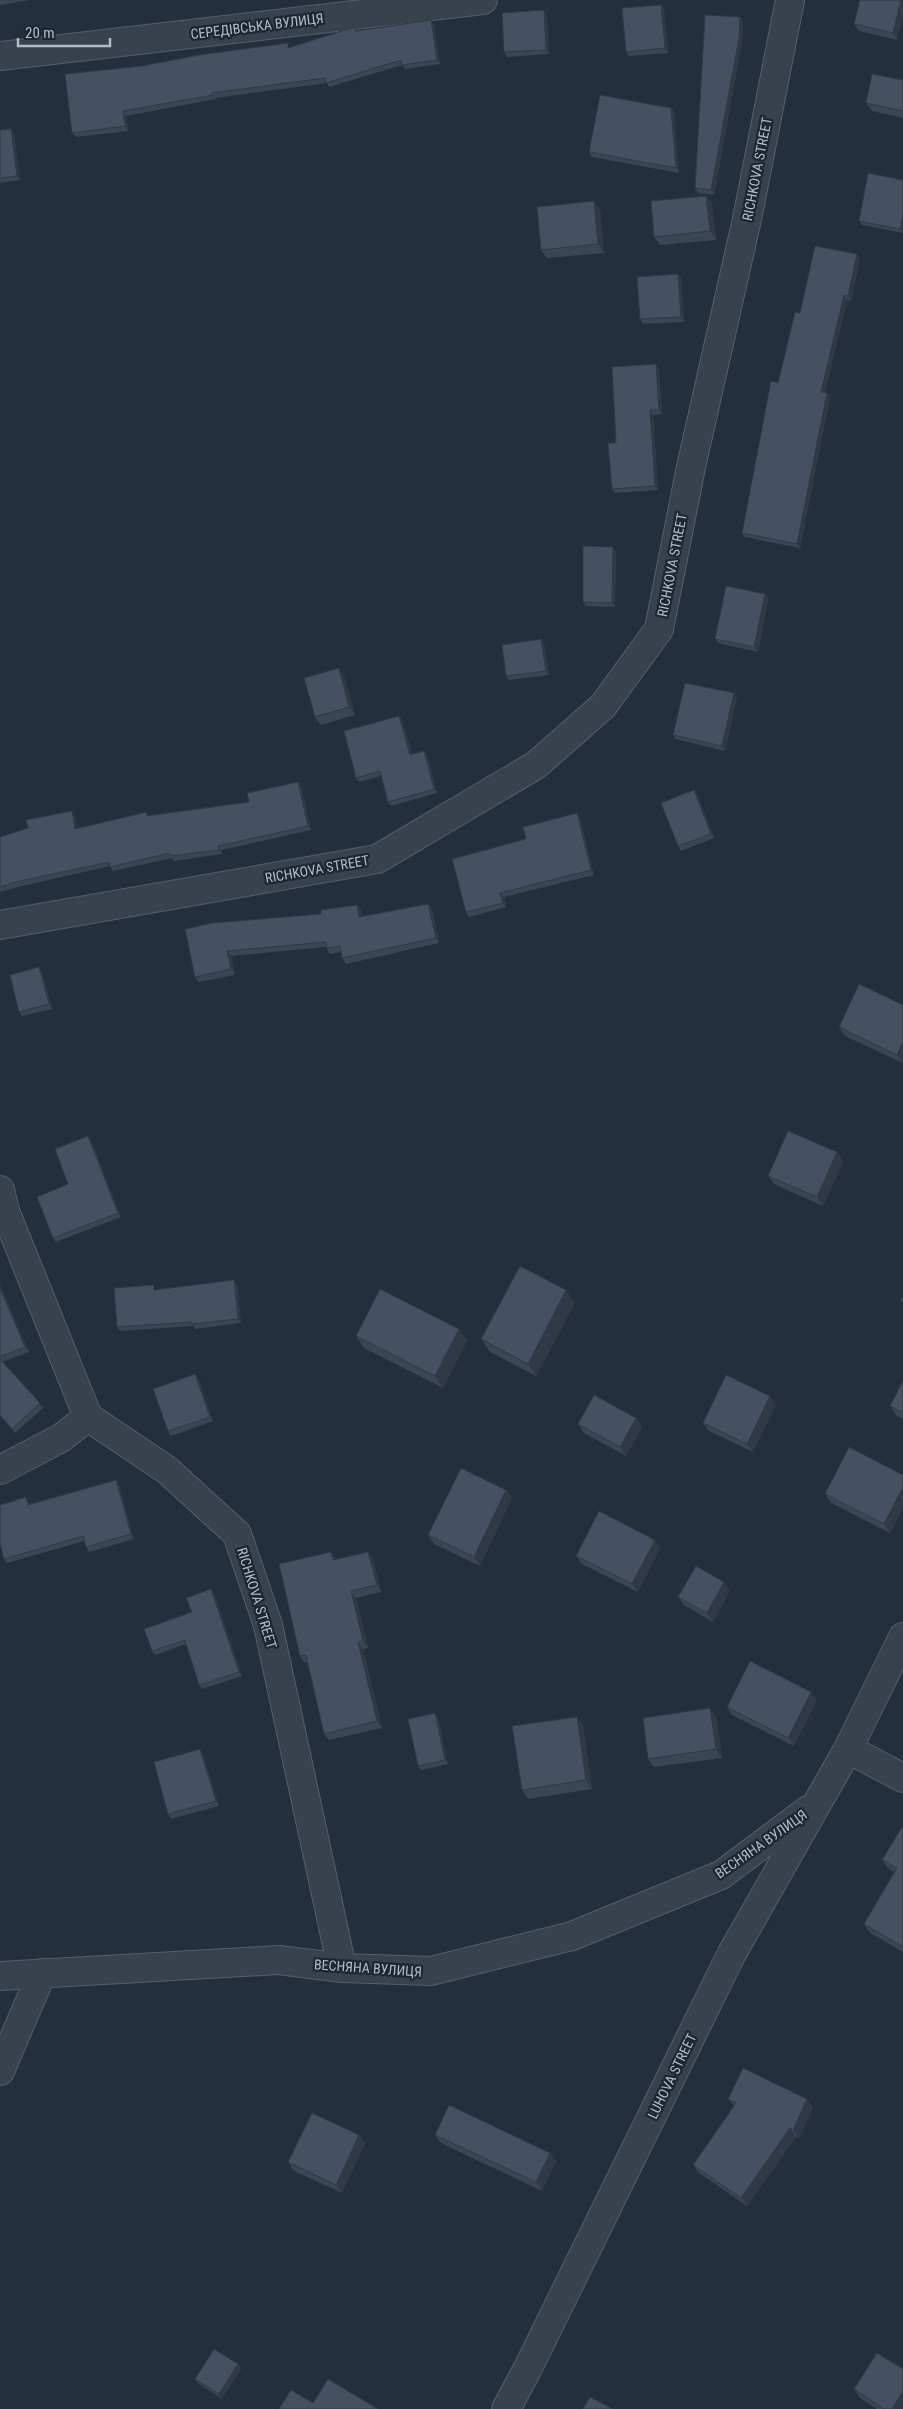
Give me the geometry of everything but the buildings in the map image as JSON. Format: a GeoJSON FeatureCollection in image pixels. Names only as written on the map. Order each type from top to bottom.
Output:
{"type":"FeatureCollection","features":[{"type":"Feature","properties":{"kind":"street","name":"СЕРЕДІВСЬКА ВУЛИЦЯ"},"geometry":{"type":"LineString","coordinates":[[0,56],[483,0]]}},
{"type":"Feature","properties":{"kind":"street","name":"RICHKOVA STREET"},"geometry":{"type":"LineString","coordinates":[[0,925],[377,859],[536,765],[603,706],[659,629],[691,466],[747,219],[790,0]]}},
{"type":"Feature","properties":{"kind":"street"},"geometry":{"type":"LineString","coordinates":[[0,1190],[5,1211],[88,1417],[61,1438],[0,1470]]}},
{"type":"Feature","properties":{"kind":"street","name":"RICHKOVA STREET"},"geometry":{"type":"LineString","coordinates":[[88,1417],[167,1470],[237,1534],[268,1625],[342,1968]]}},
{"type":"Feature","properties":{"kind":"street","name":"LUHOVA STREET"},"geometry":{"type":"LineString","coordinates":[[506,2409],[528,2368],[731,1955],[848,1749],[903,1637]]}},
{"type":"Feature","properties":{"kind":"street"},"geometry":{"type":"LineString","coordinates":[[848,1749],[903,1778]]}},
{"type":"Feature","properties":{"kind":"street","name":"ВЕСНЯНА ВУЛИЦЯ"},"geometry":{"type":"LineString","coordinates":[[0,1976],[279,1960],[342,1968],[431,1972],[572,1936],[721,1875],[818,1804]]}},
{"type":"Feature","properties":{"kind":"street"},"geometry":{"type":"LineString","coordinates":[[0,2072],[42,1973]]}}]}
